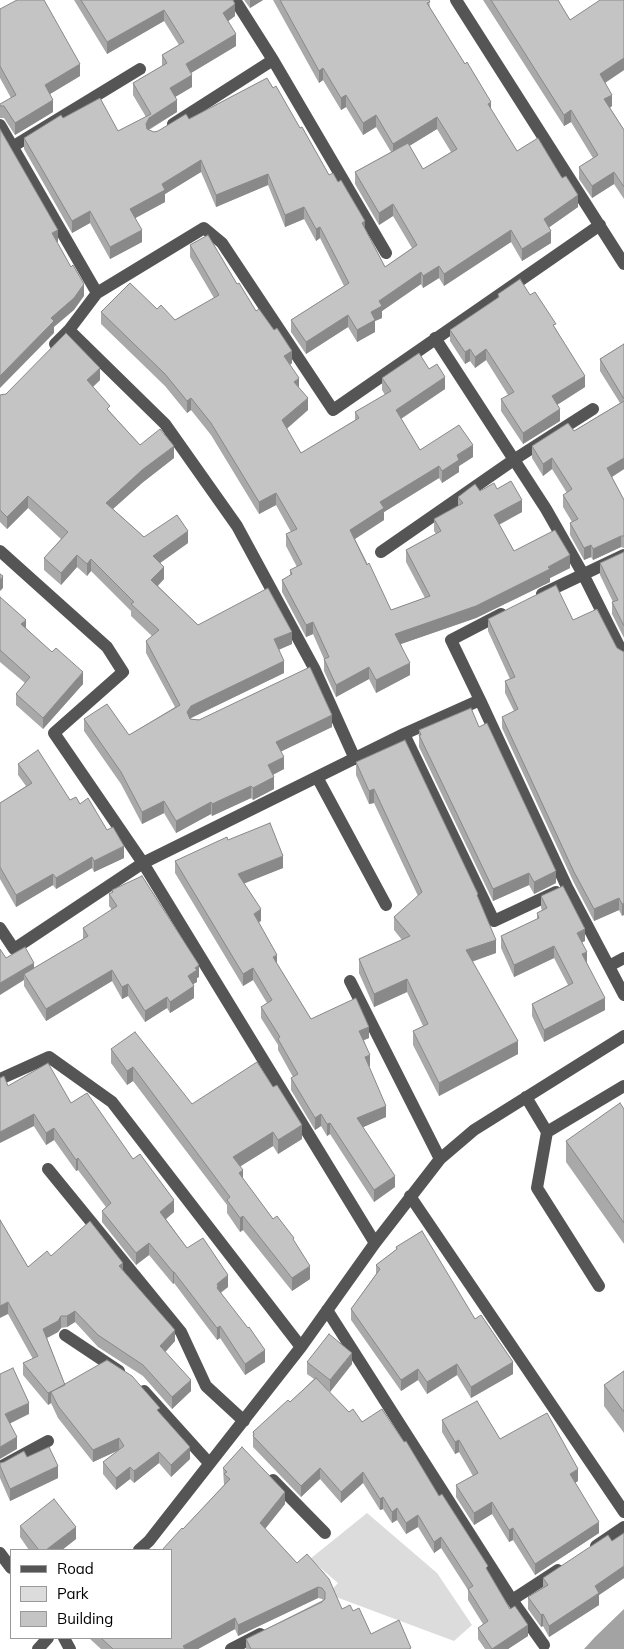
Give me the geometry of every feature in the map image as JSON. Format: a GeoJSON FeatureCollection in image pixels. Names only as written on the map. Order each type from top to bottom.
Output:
{"type":"FeatureCollection","features":[{"type":"Feature","properties":{"kind":"street"},"geometry":{"type":"LineString","coordinates":[[235,0],[273,60],[386,253]]}},
{"type":"Feature","properties":{"kind":"street"},"geometry":{"type":"LineString","coordinates":[[456,0],[624,264]]}},
{"type":"Feature","properties":{"kind":"street"},"geometry":{"type":"LineString","coordinates":[[162,131],[273,60]]}},
{"type":"Feature","properties":{"kind":"street"},"geometry":{"type":"LineString","coordinates":[[12,147],[140,69]]}},
{"type":"Feature","properties":{"kind":"street"},"geometry":{"type":"LineString","coordinates":[[0,125],[97,293]]}},
{"type":"Feature","properties":{"kind":"street"},"geometry":{"type":"LineString","coordinates":[[48,351],[69,330],[97,293],[204,228],[222,243],[333,410],[600,225]]}},
{"type":"Feature","properties":{"kind":"street"},"geometry":{"type":"LineString","coordinates":[[69,330],[165,424],[237,526],[355,759]]}},
{"type":"Feature","properties":{"kind":"street"},"geometry":{"type":"LineString","coordinates":[[435,338],[546,509],[624,656]]}},
{"type":"Feature","properties":{"kind":"street"},"geometry":{"type":"LineString","coordinates":[[382,552],[515,459],[593,409]]}},
{"type":"Feature","properties":{"kind":"street"},"geometry":{"type":"LineString","coordinates":[[0,550],[107,647],[123,672],[54,732],[143,863],[375,1242]]}},
{"type":"Feature","properties":{"kind":"street"},"geometry":{"type":"LineString","coordinates":[[530,600],[624,555]]}},
{"type":"Feature","properties":{"kind":"street"},"geometry":{"type":"LineString","coordinates":[[512,609],[451,640],[567,887],[624,995]]}},
{"type":"Feature","properties":{"kind":"street"},"geometry":{"type":"LineString","coordinates":[[0,928],[14,949],[143,863],[404,734],[480,700]]}},
{"type":"Feature","properties":{"kind":"street"},"geometry":{"type":"LineString","coordinates":[[404,734],[494,921],[567,887]]}},
{"type":"Feature","properties":{"kind":"street"},"geometry":{"type":"LineString","coordinates":[[317,777],[386,905]]}},
{"type":"Feature","properties":{"kind":"street"},"geometry":{"type":"LineString","coordinates":[[609,966],[624,958]]}},
{"type":"Feature","properties":{"kind":"street"},"geometry":{"type":"LineString","coordinates":[[350,981],[440,1159]]}},
{"type":"Feature","properties":{"kind":"street"},"geometry":{"type":"LineString","coordinates":[[140,1549],[149,1541],[210,1463],[235,1441],[244,1421],[301,1347],[375,1242],[440,1159],[474,1130],[624,1036]]}},
{"type":"Feature","properties":{"kind":"street"},"geometry":{"type":"LineString","coordinates":[[0,1079],[49,1057],[112,1102],[301,1347]]}},
{"type":"Feature","properties":{"kind":"street"},"geometry":{"type":"LineString","coordinates":[[547,1132],[624,1086]]}},
{"type":"Feature","properties":{"kind":"street"},"geometry":{"type":"LineString","coordinates":[[526,1097],[547,1132],[537,1188],[598,1286]]}},
{"type":"Feature","properties":{"kind":"street"},"geometry":{"type":"LineString","coordinates":[[48,1169],[181,1332],[206,1386],[244,1421]]}},
{"type":"Feature","properties":{"kind":"street"},"geometry":{"type":"LineString","coordinates":[[410,1196],[624,1512]]}},
{"type":"Feature","properties":{"kind":"street"},"geometry":{"type":"LineString","coordinates":[[327,1310],[512,1600],[544,1645]]}},
{"type":"Feature","properties":{"kind":"street"},"geometry":{"type":"LineString","coordinates":[[64,1335],[133,1380],[210,1463]]}},
{"type":"Feature","properties":{"kind":"street"},"geometry":{"type":"LineString","coordinates":[[0,1467],[48,1441]]}},
{"type":"Feature","properties":{"kind":"street"},"geometry":{"type":"LineString","coordinates":[[265,1472],[325,1533]]}},
{"type":"Feature","properties":{"kind":"street"},"geometry":{"type":"LineString","coordinates":[[584,1553],[624,1527]]}},
{"type":"Feature","properties":{"kind":"street"},"geometry":{"type":"LineString","coordinates":[[0,1553],[10,1567]]}},
{"type":"Feature","properties":{"kind":"street"},"geometry":{"type":"LineString","coordinates":[[512,1600],[568,1564]]}},
{"type":"Feature","properties":{"kind":"street"},"geometry":{"type":"LineString","coordinates":[[231,1649],[274,1627]]}},
{"type":"Feature","properties":{"kind":"street"},"geometry":{"type":"LineString","coordinates":[[38,1649],[47,1639]]}},
{"type":"Feature","properties":{"kind":"green space"},"geometry":{"type":"Polygon","coordinates":[[[367,1513],[437,1573],[472,1625],[454,1641],[328,1594],[338,1583],[310,1559],[367,1513]]]}},
{"type":"Feature","properties":{"kind":"shaded area"},"geometry":{"type":"Polygon","coordinates":[[[624,1609],[624,1649],[584,1649],[595,1637],[624,1609]]]}},
{"type":"Feature","properties":{"kind":"building"},"geometry":{"type":"Polygon","coordinates":[[[17,0],[44,0],[80,64],[45,85],[53,100],[15,123],[4,106],[0,106],[0,104],[16,95],[0,66],[0,9],[17,0]]]}},
{"type":"Feature","properties":{"kind":"building"},"geometry":{"type":"Polygon","coordinates":[[[81,0],[233,0],[235,4],[223,13],[236,34],[186,64],[192,75],[170,88],[177,100],[149,118],[146,124],[147,129],[154,132],[158,131],[186,114],[189,119],[267,78],[273,88],[276,86],[329,175],[333,173],[338,182],[341,180],[365,221],[362,223],[385,267],[417,245],[393,204],[379,213],[355,172],[408,143],[423,169],[457,149],[437,117],[393,144],[376,115],[363,123],[346,95],[341,98],[323,68],[319,71],[280,0],[429,0],[430,2],[427,3],[465,64],[467,62],[491,102],[488,104],[517,151],[538,138],[562,178],[566,176],[578,195],[544,219],[551,231],[522,249],[511,230],[444,274],[439,266],[423,276],[421,272],[379,301],[382,306],[371,312],[375,320],[357,330],[348,315],[306,342],[291,320],[349,283],[320,227],[316,229],[304,207],[285,215],[268,174],[216,195],[201,160],[162,184],[165,190],[130,209],[142,230],[110,247],[90,211],[72,221],[24,138],[61,115],[63,118],[100,98],[118,131],[151,114],[133,83],[167,63],[162,55],[184,42],[164,10],[107,42],[81,0]]]}},
{"type":"Feature","properties":{"kind":"building"},"geometry":{"type":"Polygon","coordinates":[[[491,0],[558,0],[570,20],[600,0],[624,0],[624,58],[600,74],[612,95],[604,99],[624,130],[624,187],[614,172],[592,186],[579,167],[598,155],[571,110],[564,115],[491,0]]]}},
{"type":"Feature","properties":{"kind":"building"},"geometry":{"type":"Polygon","coordinates":[[[0,129],[58,230],[52,233],[71,267],[73,265],[84,284],[74,298],[51,318],[54,321],[0,376],[0,129]]]}},
{"type":"Feature","properties":{"kind":"building"},"geometry":{"type":"Polygon","coordinates":[[[208,235],[237,284],[239,283],[256,311],[259,309],[274,330],[277,328],[292,351],[284,356],[299,378],[294,382],[308,398],[282,420],[301,453],[359,418],[355,412],[391,391],[382,378],[419,353],[429,369],[437,364],[445,377],[396,410],[420,450],[459,425],[473,445],[457,455],[459,460],[442,471],[439,466],[380,502],[384,508],[350,530],[367,565],[369,563],[391,610],[430,596],[406,550],[441,531],[434,519],[463,503],[458,497],[475,484],[480,491],[494,483],[497,489],[511,481],[522,500],[494,515],[514,551],[555,530],[570,555],[548,567],[550,569],[476,606],[395,634],[410,663],[376,680],[369,667],[336,685],[324,659],[329,657],[313,622],[306,625],[282,580],[292,574],[290,570],[302,564],[286,534],[297,529],[276,493],[259,502],[211,423],[191,398],[187,401],[165,374],[101,312],[130,283],[157,309],[161,305],[175,320],[219,295],[190,245],[208,235]]]}},
{"type":"Feature","properties":{"kind":"building"},"geometry":{"type":"Polygon","coordinates":[[[520,279],[530,295],[535,292],[556,324],[553,325],[585,376],[552,396],[560,409],[523,433],[501,399],[514,392],[486,349],[475,357],[470,349],[465,352],[450,330],[499,297],[498,294],[520,279]]]}},
{"type":"Feature","properties":{"kind":"building"},"geometry":{"type":"Polygon","coordinates":[[[66,333],[100,368],[87,380],[110,406],[107,409],[140,445],[160,429],[174,446],[142,470],[106,503],[144,537],[177,515],[188,531],[153,556],[164,567],[151,580],[198,625],[268,588],[292,632],[274,639],[284,661],[191,706],[187,712],[190,719],[199,720],[310,667],[332,715],[276,742],[284,757],[268,765],[274,777],[253,788],[251,786],[212,804],[211,802],[176,821],[164,801],[142,812],[121,772],[84,719],[107,704],[129,735],[180,705],[146,641],[159,630],[131,604],[134,602],[91,559],[87,564],[77,555],[61,573],[44,558],[68,532],[28,496],[7,517],[0,510],[0,395],[6,394],[66,333]]]}},
{"type":"Feature","properties":{"kind":"building"},"geometry":{"type":"Polygon","coordinates":[[[624,344],[624,399],[600,359],[624,344]]]}},
{"type":"Feature","properties":{"kind":"building"},"geometry":{"type":"Polygon","coordinates":[[[624,401],[624,458],[607,468],[624,500],[624,536],[593,549],[591,545],[584,548],[570,523],[578,519],[563,495],[572,489],[552,458],[543,464],[532,446],[568,423],[574,431],[624,401]]]}},
{"type":"Feature","properties":{"kind":"building"},"geometry":{"type":"Polygon","coordinates":[[[624,552],[624,626],[612,602],[618,600],[600,563],[624,552]]]}},
{"type":"Feature","properties":{"kind":"building"},"geometry":{"type":"Polygon","coordinates":[[[556,585],[573,620],[597,609],[617,648],[624,652],[624,903],[622,904],[619,898],[594,909],[574,872],[502,717],[518,709],[505,681],[515,677],[488,619],[556,585]]]}},
{"type":"Feature","properties":{"kind":"building"},"geometry":{"type":"Polygon","coordinates":[[[0,597],[26,620],[21,624],[52,652],[56,648],[83,672],[43,718],[16,694],[30,677],[0,650],[0,597]]]}},
{"type":"Feature","properties":{"kind":"building"},"geometry":{"type":"Polygon","coordinates":[[[471,708],[479,727],[487,723],[556,871],[534,882],[529,873],[493,889],[419,735],[421,735],[419,730],[471,708]]]}},
{"type":"Feature","properties":{"kind":"building"},"geometry":{"type":"Polygon","coordinates":[[[405,740],[478,894],[496,940],[466,950],[518,1041],[439,1083],[413,1031],[428,1024],[407,979],[374,994],[359,959],[410,936],[394,917],[422,892],[374,789],[369,791],[356,762],[405,740]]]}},
{"type":"Feature","properties":{"kind":"building"},"geometry":{"type":"Polygon","coordinates":[[[38,750],[70,800],[76,797],[80,804],[88,798],[107,830],[113,827],[124,846],[94,861],[92,857],[56,878],[53,874],[16,895],[0,867],[0,803],[32,783],[18,764],[38,750]]]}},
{"type":"Feature","properties":{"kind":"building"},"geometry":{"type":"Polygon","coordinates":[[[270,823],[283,856],[238,874],[261,909],[254,914],[277,955],[273,957],[311,1019],[356,998],[369,1027],[359,1031],[370,1055],[365,1057],[386,1106],[357,1118],[395,1176],[374,1190],[330,1123],[327,1124],[321,1114],[315,1118],[291,1078],[298,1074],[278,1039],[280,1037],[261,1007],[272,1000],[253,968],[243,974],[175,861],[227,837],[228,840],[270,823]]]}},
{"type":"Feature","properties":{"kind":"building"},"geometry":{"type":"Polygon","coordinates":[[[142,876],[199,965],[195,968],[197,970],[188,976],[194,986],[170,1002],[167,997],[145,1011],[128,984],[122,987],[112,970],[46,1009],[24,974],[88,936],[83,928],[117,906],[109,894],[113,892],[112,890],[142,876]]]}},
{"type":"Feature","properties":{"kind":"building"},"geometry":{"type":"Polygon","coordinates":[[[563,886],[585,929],[577,933],[587,952],[582,954],[605,998],[544,1030],[532,1004],[573,983],[554,946],[514,965],[501,936],[539,918],[537,913],[547,908],[541,896],[563,886]]]}},
{"type":"Feature","properties":{"kind":"building"},"geometry":{"type":"Polygon","coordinates":[[[25,947],[34,963],[0,983],[0,949],[6,958],[25,947]]]}},
{"type":"Feature","properties":{"kind":"building"},"geometry":{"type":"Polygon","coordinates":[[[135,1032],[192,1104],[257,1062],[273,1087],[277,1085],[302,1125],[278,1140],[273,1132],[233,1157],[243,1170],[239,1173],[273,1219],[277,1216],[294,1238],[310,1266],[292,1278],[243,1216],[240,1218],[227,1200],[230,1197],[133,1067],[127,1071],[111,1049],[135,1032]]]}},
{"type":"Feature","properties":{"kind":"building"},"geometry":{"type":"Polygon","coordinates":[[[48,1063],[71,1103],[87,1093],[133,1159],[140,1154],[174,1200],[160,1212],[187,1248],[203,1238],[228,1275],[217,1284],[217,1288],[265,1350],[245,1364],[220,1326],[217,1328],[149,1243],[136,1253],[102,1211],[111,1203],[78,1158],[76,1160],[54,1128],[46,1133],[34,1114],[0,1132],[0,1078],[4,1076],[8,1086],[48,1063]]]}},
{"type":"Feature","properties":{"kind":"building"},"geometry":{"type":"Polygon","coordinates":[[[620,1103],[624,1109],[624,1223],[566,1141],[620,1103]]]}},
{"type":"Feature","properties":{"kind":"building"},"geometry":{"type":"Polygon","coordinates":[[[0,1220],[28,1267],[47,1251],[51,1256],[90,1221],[123,1263],[119,1266],[175,1330],[160,1346],[191,1380],[172,1397],[143,1365],[98,1335],[75,1311],[67,1316],[61,1316],[58,1321],[43,1329],[65,1385],[48,1393],[23,1363],[38,1356],[8,1302],[0,1306],[0,1220]]]}},
{"type":"Feature","properties":{"kind":"building"},"geometry":{"type":"Polygon","coordinates":[[[422,1231],[475,1319],[481,1315],[513,1362],[471,1387],[457,1364],[427,1382],[418,1369],[401,1380],[351,1309],[380,1269],[376,1265],[397,1249],[396,1247],[422,1231]]]}},
{"type":"Feature","properties":{"kind":"building"},"geometry":{"type":"Polygon","coordinates":[[[329,1334],[352,1353],[330,1380],[307,1362],[329,1334]]]}},
{"type":"Feature","properties":{"kind":"building"},"geometry":{"type":"Polygon","coordinates":[[[107,1360],[132,1376],[160,1408],[157,1410],[190,1447],[171,1465],[159,1452],[134,1471],[130,1467],[116,1478],[103,1462],[124,1446],[119,1438],[93,1450],[58,1406],[51,1392],[107,1360]]]}},
{"type":"Feature","properties":{"kind":"building"},"geometry":{"type":"Polygon","coordinates":[[[13,1368],[29,1403],[5,1414],[17,1437],[0,1447],[0,1374],[13,1368]]]}},
{"type":"Feature","properties":{"kind":"building"},"geometry":{"type":"Polygon","coordinates":[[[624,1371],[624,1412],[604,1385],[624,1371]]]}},
{"type":"Feature","properties":{"kind":"building"},"geometry":{"type":"Polygon","coordinates":[[[316,1378],[349,1412],[353,1409],[362,1422],[382,1409],[404,1442],[406,1441],[439,1496],[442,1494],[488,1566],[486,1568],[510,1609],[515,1606],[528,1625],[492,1649],[478,1628],[488,1621],[468,1589],[473,1586],[441,1537],[434,1542],[418,1515],[406,1523],[397,1508],[392,1512],[383,1497],[380,1499],[363,1472],[341,1492],[320,1468],[301,1486],[253,1436],[253,1432],[288,1400],[290,1402],[316,1378]]]}},
{"type":"Feature","properties":{"kind":"building"},"geometry":{"type":"Polygon","coordinates":[[[477,1401],[500,1439],[547,1413],[578,1469],[570,1474],[599,1522],[535,1564],[513,1528],[509,1530],[492,1502],[474,1513],[456,1485],[478,1473],[459,1440],[455,1442],[442,1420],[477,1401]]]}},
{"type":"Feature","properties":{"kind":"building"},"geometry":{"type":"Polygon","coordinates":[[[49,1447],[58,1466],[10,1489],[0,1463],[24,1451],[27,1457],[49,1447]]]}},
{"type":"Feature","properties":{"kind":"building"},"geometry":{"type":"Polygon","coordinates":[[[242,1447],[285,1492],[260,1523],[297,1563],[307,1554],[329,1579],[342,1609],[350,1605],[353,1611],[359,1608],[371,1634],[399,1620],[411,1648],[251,1649],[246,1639],[322,1602],[325,1599],[325,1592],[322,1588],[318,1587],[238,1625],[235,1618],[183,1646],[185,1649],[113,1649],[102,1639],[172,1639],[172,1549],[163,1549],[230,1479],[224,1474],[227,1472],[223,1468],[242,1447]]]}},
{"type":"Feature","properties":{"kind":"building"},"geometry":{"type":"Polygon","coordinates":[[[54,1499],[76,1527],[47,1549],[38,1549],[20,1526],[54,1499]]]}},
{"type":"Feature","properties":{"kind":"building"},"geometry":{"type":"Polygon","coordinates":[[[624,1533],[624,1566],[595,1586],[599,1593],[549,1626],[543,1614],[541,1615],[528,1597],[548,1585],[543,1578],[608,1535],[612,1541],[624,1533]]]}}]}
